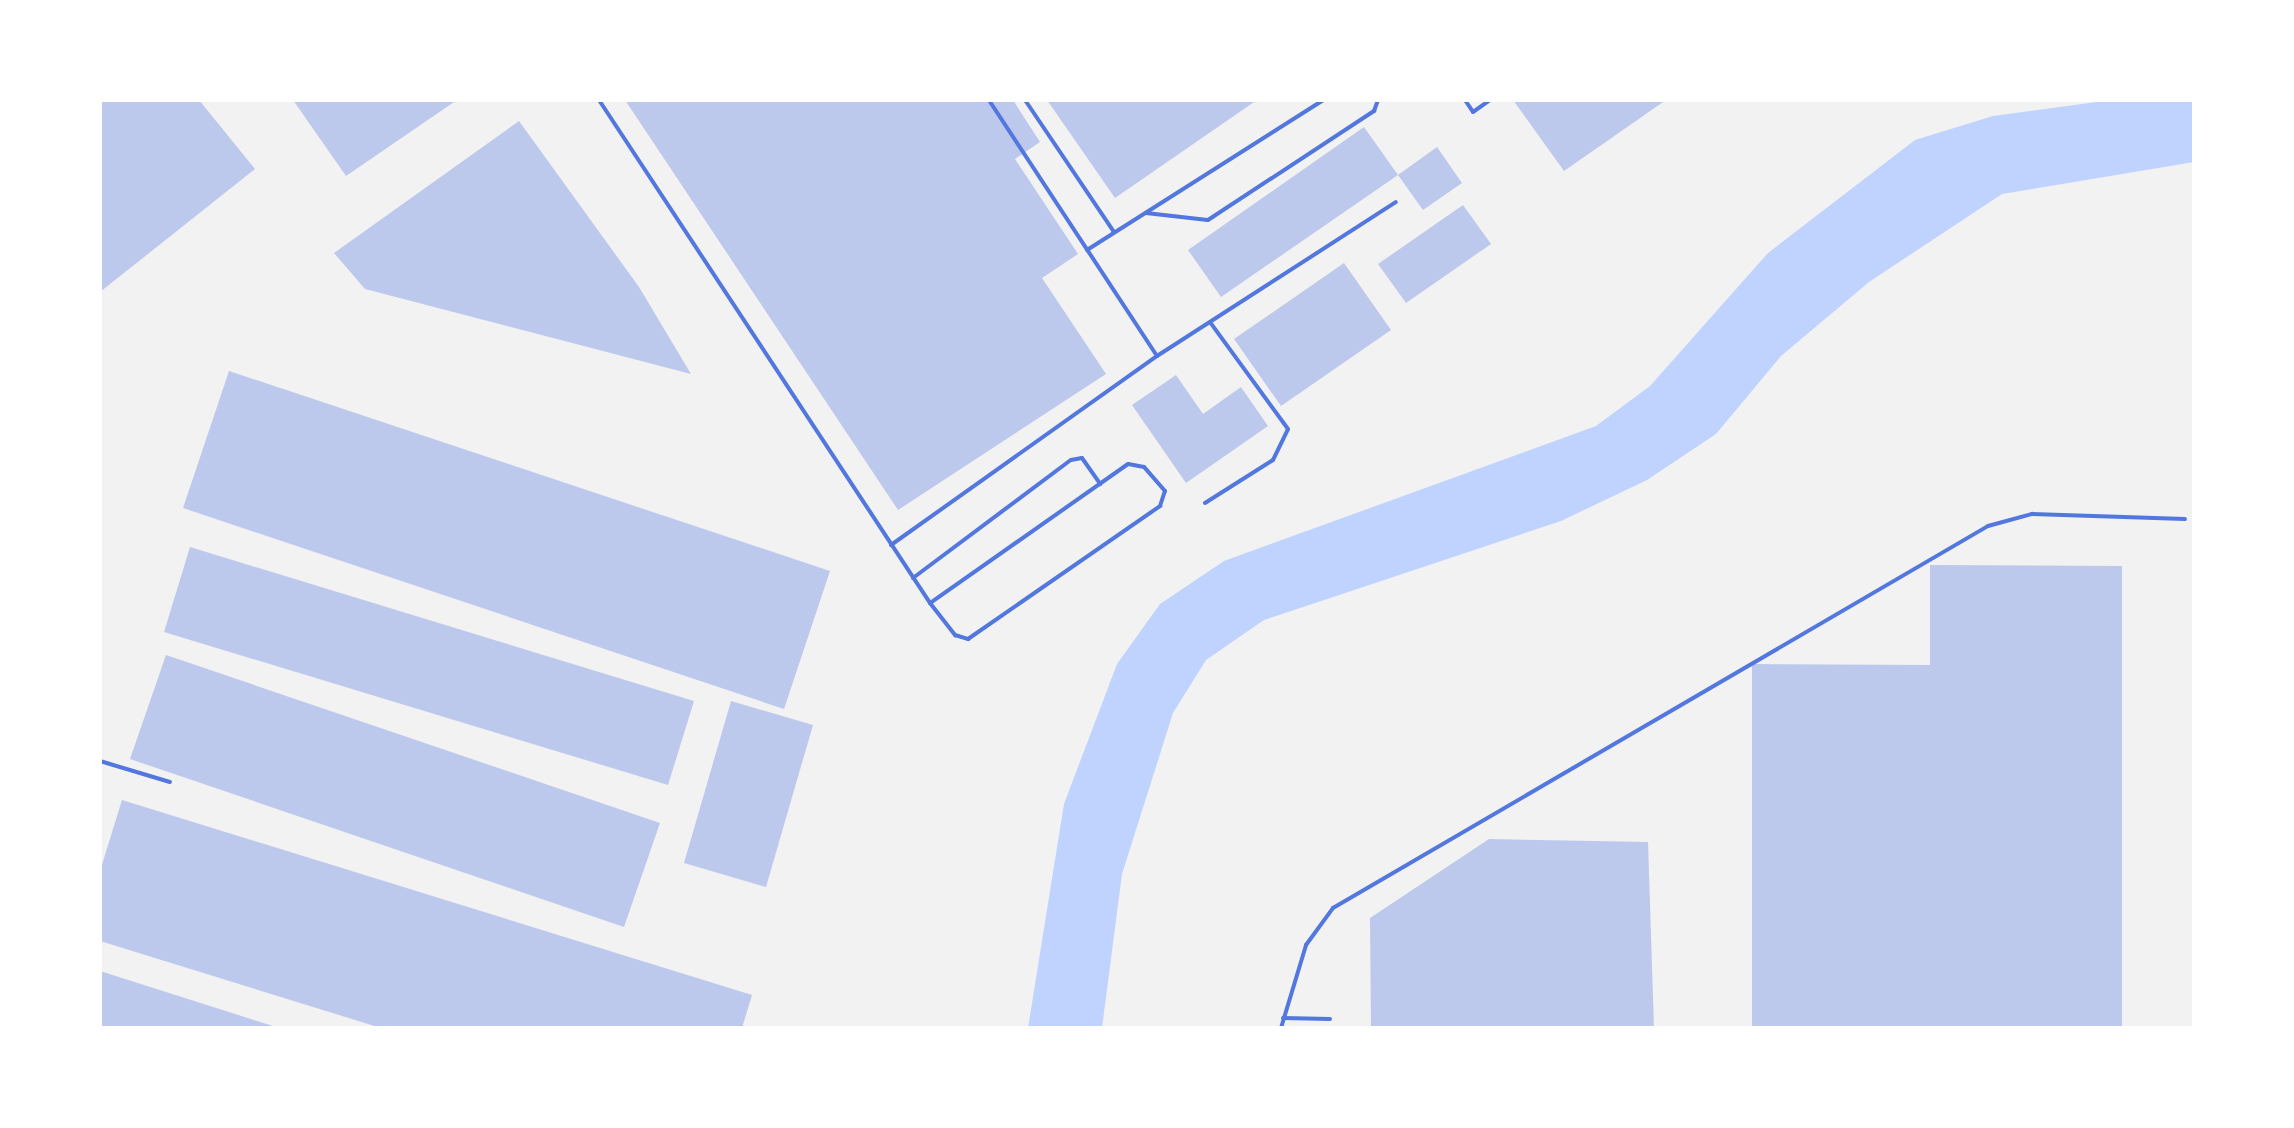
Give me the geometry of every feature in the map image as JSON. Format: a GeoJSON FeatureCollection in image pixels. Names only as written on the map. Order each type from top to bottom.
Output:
{"type":"FeatureCollection","features":[{"type":"Feature","properties":{"kind":"lane"},"geometry":{"type":"LineString","coordinates":[[599,100],[891,545],[930,603],[955,635],[968,639],[1164,501],[1158,478],[1137,462],[1100,484],[930,603]]}},
{"type":"Feature","properties":{"kind":"lane"},"geometry":{"type":"LineString","coordinates":[[989,100],[1157,356]]}},
{"type":"Feature","properties":{"kind":"lane"},"geometry":{"type":"LineString","coordinates":[[1025,100],[1114,232]]}},
{"type":"Feature","properties":{"kind":"lane"},"geometry":{"type":"LineString","coordinates":[[1087,250],[1323,100]]}},
{"type":"Feature","properties":{"kind":"lane"},"geometry":{"type":"LineString","coordinates":[[1146,212],[1208,220],[1374,111],[1378,100]]}},
{"type":"Feature","properties":{"kind":"lane"},"geometry":{"type":"LineString","coordinates":[[1465,100],[1473,112],[1490,100]]}},
{"type":"Feature","properties":{"kind":"lane"},"geometry":{"type":"LineString","coordinates":[[891,545],[1157,356],[1396,202]]}},
{"type":"Feature","properties":{"kind":"lane"},"geometry":{"type":"LineString","coordinates":[[1205,503],[1273,460],[1288,429],[1210,322]]}},
{"type":"Feature","properties":{"kind":"lane"},"geometry":{"type":"LineString","coordinates":[[913,578],[1071,460],[1082,458],[1100,484]]}},
{"type":"Feature","properties":{"kind":"lane"},"geometry":{"type":"LineString","coordinates":[[1281,1028],[1306,945],[1333,908],[1988,526],[2032,514],[2185,519]]}},
{"type":"Feature","properties":{"kind":"lane"},"geometry":{"type":"LineString","coordinates":[[100,761],[170,782]]}},
{"type":"Feature","properties":{"kind":"lane"},"geometry":{"type":"LineString","coordinates":[[1283,1018],[1330,1019]]}},
{"type":"Feature","properties":{"kind":"water"},"geometry":{"type":"Polygon","coordinates":[[[2111,100],[2194,100],[2194,162],[2002,194],[1869,282],[1781,356],[1716,434],[1647,480],[1561,521],[1264,620],[1206,660],[1173,713],[1122,874],[1102,1028],[1028,1028],[1064,804],[1117,664],[1160,604],[1224,561],[1596,426],[1650,386],[1768,253],[1915,140],[1993,116],[2111,100]]]}},
{"type":"Feature","properties":{"kind":"building"},"geometry":{"type":"Polygon","coordinates":[[[100,100],[199,100],[255,169],[100,292],[100,100]]]}},
{"type":"Feature","properties":{"kind":"building"},"geometry":{"type":"Polygon","coordinates":[[[293,100],[457,100],[346,176],[293,100]]]}},
{"type":"Feature","properties":{"kind":"building"},"geometry":{"type":"Polygon","coordinates":[[[625,100],[1013,100],[1040,142],[1015,159],[1078,254],[1042,278],[1106,374],[898,510],[625,100]]]}},
{"type":"Feature","properties":{"kind":"building"},"geometry":{"type":"Polygon","coordinates":[[[1047,100],[1257,100],[1115,198],[1047,100]]]}},
{"type":"Feature","properties":{"kind":"building"},"geometry":{"type":"Polygon","coordinates":[[[1513,100],[1666,100],[1564,171],[1513,100]]]}},
{"type":"Feature","properties":{"kind":"building"},"geometry":{"type":"Polygon","coordinates":[[[519,121],[639,287],[691,374],[365,289],[334,253],[519,121]]]}},
{"type":"Feature","properties":{"kind":"building"},"geometry":{"type":"Polygon","coordinates":[[[1364,127],[1398,175],[1221,297],[1188,250],[1364,127]]]}},
{"type":"Feature","properties":{"kind":"building"},"geometry":{"type":"Polygon","coordinates":[[[1437,147],[1462,183],[1423,210],[1398,175],[1437,147]]]}},
{"type":"Feature","properties":{"kind":"building"},"geometry":{"type":"Polygon","coordinates":[[[1463,205],[1491,244],[1406,303],[1378,264],[1463,205]]]}},
{"type":"Feature","properties":{"kind":"building"},"geometry":{"type":"Polygon","coordinates":[[[1344,263],[1391,330],[1281,406],[1234,339],[1344,263]]]}},
{"type":"Feature","properties":{"kind":"building"},"geometry":{"type":"Polygon","coordinates":[[[229,371],[830,571],[784,709],[183,508],[229,371]]]}},
{"type":"Feature","properties":{"kind":"building"},"geometry":{"type":"Polygon","coordinates":[[[1176,375],[1203,414],[1241,387],[1268,426],[1186,483],[1132,405],[1176,375]]]}},
{"type":"Feature","properties":{"kind":"building"},"geometry":{"type":"Polygon","coordinates":[[[190,547],[694,701],[668,785],[164,632],[190,547]]]}},
{"type":"Feature","properties":{"kind":"building"},"geometry":{"type":"Polygon","coordinates":[[[1930,565],[2122,566],[2122,1028],[1752,1028],[1752,664],[1930,665],[1930,565]]]}},
{"type":"Feature","properties":{"kind":"building"},"geometry":{"type":"Polygon","coordinates":[[[166,655],[660,823],[624,927],[130,759],[166,655]]]}},
{"type":"Feature","properties":{"kind":"building"},"geometry":{"type":"Polygon","coordinates":[[[731,701],[813,725],[766,887],[684,863],[731,701]]]}},
{"type":"Feature","properties":{"kind":"building"},"geometry":{"type":"Polygon","coordinates":[[[122,800],[752,995],[742,1028],[381,1028],[100,941],[100,871],[122,800]]]}},
{"type":"Feature","properties":{"kind":"building"},"geometry":{"type":"Polygon","coordinates":[[[1489,839],[1648,842],[1654,1028],[1371,1028],[1370,918],[1489,839]]]}},
{"type":"Feature","properties":{"kind":"building"},"geometry":{"type":"Polygon","coordinates":[[[100,971],[276,1027],[276,1028],[100,1028],[100,971]]]}}]}
